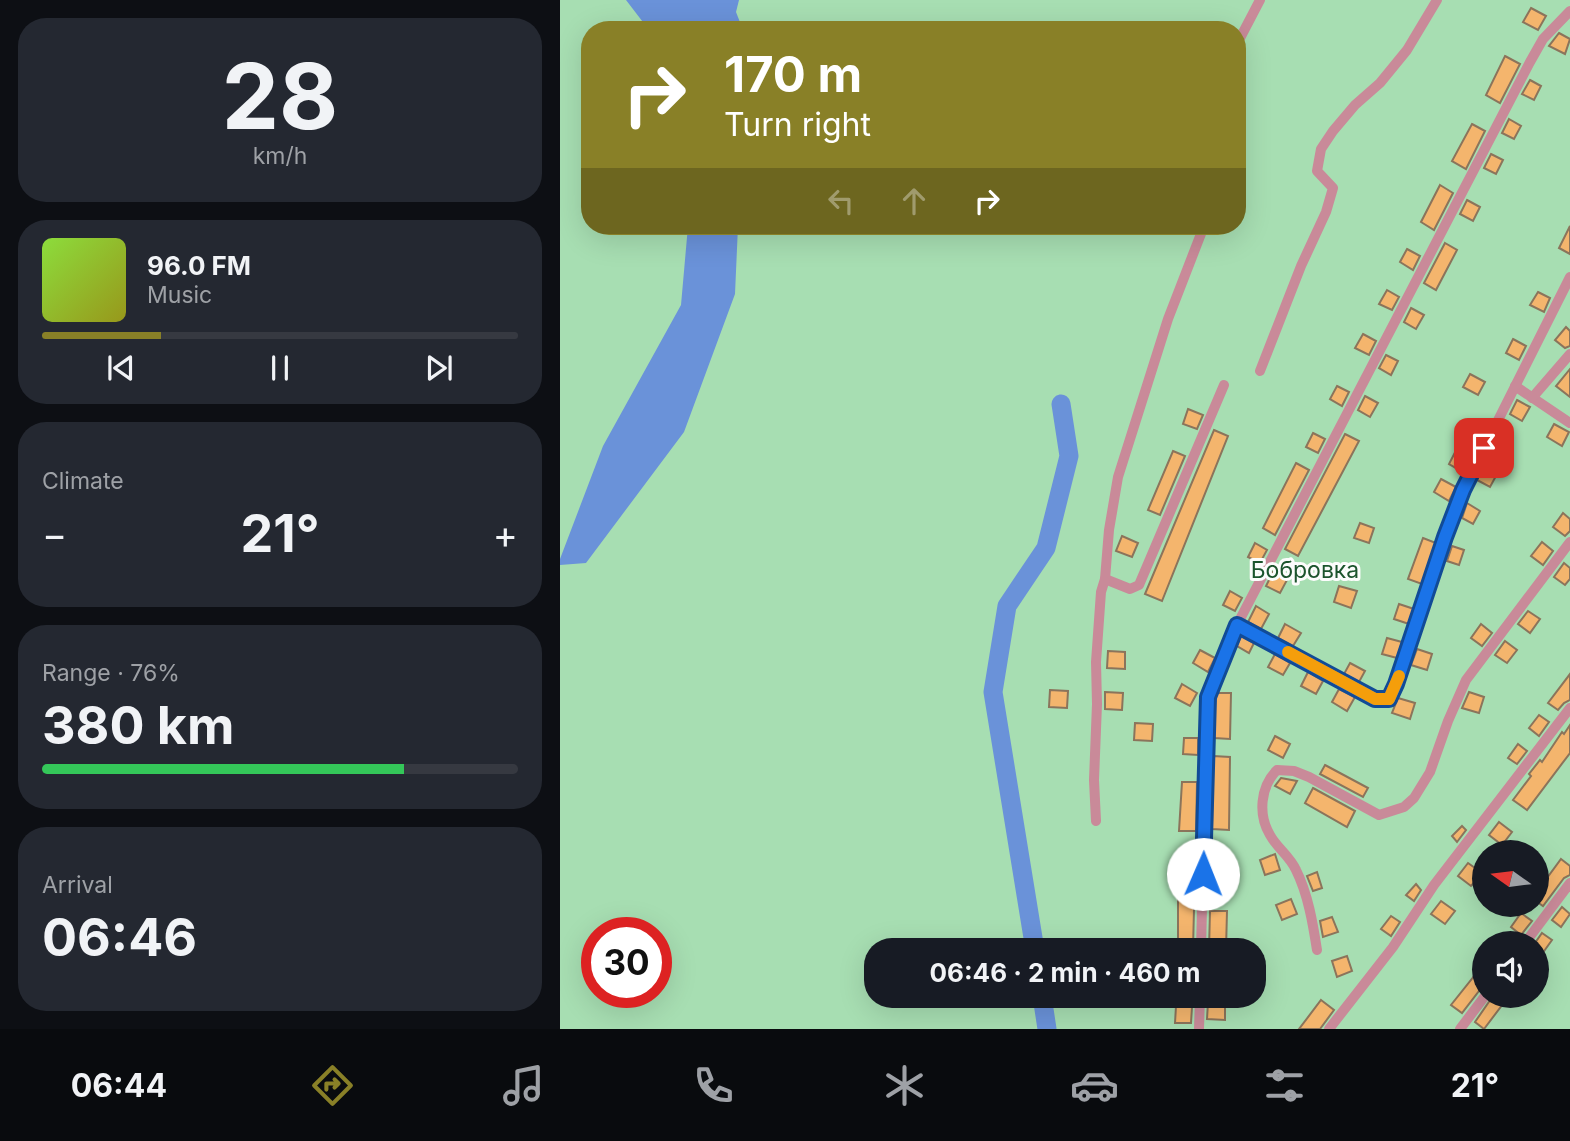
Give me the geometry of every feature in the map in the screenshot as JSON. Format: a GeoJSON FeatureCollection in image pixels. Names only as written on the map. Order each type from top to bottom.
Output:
{"type":"FeatureCollection","features":[{"type":"Feature","properties":{"kind":"street"},"geometry":{"type":"LineString","coordinates":[[1246,27],[1260,0]]}},
{"type":"Feature","properties":{"kind":"street"},"geometry":{"type":"LineString","coordinates":[[1260,371],[1301,266],[1326,212],[1333,188],[1317,171],[1321,149],[1355,105],[1380,83],[1407,50],[1437,0]]}},
{"type":"Feature","properties":{"kind":"street"},"geometry":{"type":"LineString","coordinates":[[1564,0],[1570,4]]}},
{"type":"Feature","properties":{"kind":"street"},"geometry":{"type":"LineString","coordinates":[[1201,938],[1208,697],[1237,625],[1530,62],[1543,39],[1570,11]]}},
{"type":"Feature","properties":{"kind":"street"},"geometry":{"type":"LineString","coordinates":[[1096,821],[1096,662],[1101,592],[1118,477],[1168,319],[1201,235]]}},
{"type":"Feature","properties":{"kind":"street"},"geometry":{"type":"LineString","coordinates":[[1237,625],[1375,699],[1389,699],[1463,490],[1570,277]]}},
{"type":"Feature","properties":{"kind":"street"},"geometry":{"type":"LineString","coordinates":[[1532,398],[1570,354]]}},
{"type":"Feature","properties":{"kind":"street"},"geometry":{"type":"LineString","coordinates":[[1105,579],[1130,589],[1139,585],[1224,385]]}},
{"type":"Feature","properties":{"kind":"street"},"geometry":{"type":"LineString","coordinates":[[1515,386],[1570,423]]}},
{"type":"Feature","properties":{"kind":"street"},"geometry":{"type":"LineString","coordinates":[[1317,950],[1313,923],[1297,871],[1286,853],[1271,838],[1262,818],[1263,797],[1269,778],[1277,770],[1294,771],[1379,815],[1404,807],[1414,798],[1430,772],[1448,720],[1466,680],[1570,541]]}},
{"type":"Feature","properties":{"kind":"street"},"geometry":{"type":"LineString","coordinates":[[1329,1029],[1570,708]]}},
{"type":"Feature","properties":{"kind":"street"},"geometry":{"type":"LineString","coordinates":[[1533,931],[1570,883]]}},
{"type":"Feature","properties":{"kind":"street"},"geometry":{"type":"LineString","coordinates":[[1199,1029],[1200,1008]]}},
{"type":"Feature","properties":{"kind":"street"},"geometry":{"type":"LineString","coordinates":[[1460,1029],[1476,1008]]}},
{"type":"Feature","properties":{"kind":"green space","name":"Бобровка"},"geometry":{"type":"Polygon","coordinates":[[[560,0],[1570,0],[1570,1029],[560,1029],[560,0]]]}},
{"type":"Feature","properties":{"kind":"water"},"geometry":{"type":"Polygon","coordinates":[[[626,0],[739,0],[736,12],[740,21],[642,21],[626,0]]]}},
{"type":"Feature","properties":{"kind":"water"},"geometry":{"type":"Polygon","coordinates":[[[687,235],[738,235],[735,294],[684,432],[586,563],[560,565],[603,446],[681,305],[687,235]]]}},
{"type":"Feature","properties":{"kind":"building"},"geometry":{"type":"Polygon","coordinates":[[[1531,8],[1546,16],[1538,30],[1523,22],[1531,8]]]}},
{"type":"Feature","properties":{"kind":"building"},"geometry":{"type":"Polygon","coordinates":[[[1559,33],[1570,39],[1565,54],[1549,46],[1559,33]]]}},
{"type":"Feature","properties":{"kind":"building"},"geometry":{"type":"Polygon","coordinates":[[[1505,56],[1520,64],[1500,103],[1486,95],[1505,56]]]}},
{"type":"Feature","properties":{"kind":"building"},"geometry":{"type":"Polygon","coordinates":[[[1530,80],[1541,86],[1534,100],[1522,94],[1530,80]]]}},
{"type":"Feature","properties":{"kind":"building"},"geometry":{"type":"Polygon","coordinates":[[[1509,119],[1521,126],[1514,139],[1502,133],[1509,119]]]}},
{"type":"Feature","properties":{"kind":"building"},"geometry":{"type":"Polygon","coordinates":[[[1472,124],[1485,131],[1466,169],[1452,161],[1472,124]]]}},
{"type":"Feature","properties":{"kind":"building"},"geometry":{"type":"Polygon","coordinates":[[[1491,154],[1503,160],[1496,174],[1484,168],[1491,154]]]}},
{"type":"Feature","properties":{"kind":"building"},"geometry":{"type":"Polygon","coordinates":[[[1440,185],[1453,193],[1434,230],[1421,222],[1440,185]]]}},
{"type":"Feature","properties":{"kind":"building"},"geometry":{"type":"Polygon","coordinates":[[[1467,200],[1480,207],[1473,221],[1460,214],[1467,200]]]}},
{"type":"Feature","properties":{"kind":"building"},"geometry":{"type":"Polygon","coordinates":[[[1570,226],[1570,254],[1559,248],[1570,226]]]}},
{"type":"Feature","properties":{"kind":"building"},"geometry":{"type":"Polygon","coordinates":[[[1445,243],[1457,250],[1436,290],[1424,283],[1445,243]]]}},
{"type":"Feature","properties":{"kind":"building"},"geometry":{"type":"Polygon","coordinates":[[[1407,249],[1420,256],[1413,270],[1400,262],[1407,249]]]}},
{"type":"Feature","properties":{"kind":"building"},"geometry":{"type":"Polygon","coordinates":[[[1387,290],[1399,297],[1392,310],[1379,304],[1387,290]]]}},
{"type":"Feature","properties":{"kind":"building"},"geometry":{"type":"Polygon","coordinates":[[[1538,292],[1550,298],[1544,312],[1530,305],[1538,292]]]}},
{"type":"Feature","properties":{"kind":"building"},"geometry":{"type":"Polygon","coordinates":[[[1411,308],[1424,315],[1416,329],[1404,322],[1411,308]]]}},
{"type":"Feature","properties":{"kind":"building"},"geometry":{"type":"Polygon","coordinates":[[[1566,327],[1570,331],[1570,346],[1565,348],[1555,340],[1566,327]]]}},
{"type":"Feature","properties":{"kind":"building"},"geometry":{"type":"Polygon","coordinates":[[[1363,334],[1376,341],[1369,355],[1355,348],[1363,334]]]}},
{"type":"Feature","properties":{"kind":"building"},"geometry":{"type":"Polygon","coordinates":[[[1513,339],[1526,346],[1519,360],[1506,353],[1513,339]]]}},
{"type":"Feature","properties":{"kind":"building"},"geometry":{"type":"Polygon","coordinates":[[[1386,355],[1398,361],[1391,375],[1379,368],[1386,355]]]}},
{"type":"Feature","properties":{"kind":"building"},"geometry":{"type":"Polygon","coordinates":[[[1570,369],[1570,397],[1556,386],[1570,369]]]}},
{"type":"Feature","properties":{"kind":"building"},"geometry":{"type":"Polygon","coordinates":[[[1470,374],[1485,382],[1478,395],[1463,387],[1470,374]]]}},
{"type":"Feature","properties":{"kind":"building"},"geometry":{"type":"Polygon","coordinates":[[[1337,386],[1349,392],[1342,406],[1330,399],[1337,386]]]}},
{"type":"Feature","properties":{"kind":"building"},"geometry":{"type":"Polygon","coordinates":[[[1365,396],[1378,403],[1370,417],[1358,410],[1365,396]]]}},
{"type":"Feature","properties":{"kind":"building"},"geometry":{"type":"Polygon","coordinates":[[[1517,400],[1530,407],[1522,421],[1510,414],[1517,400]]]}},
{"type":"Feature","properties":{"kind":"building"},"geometry":{"type":"Polygon","coordinates":[[[1188,409],[1203,415],[1197,429],[1183,424],[1188,409]]]}},
{"type":"Feature","properties":{"kind":"building"},"geometry":{"type":"Polygon","coordinates":[[[1554,424],[1569,432],[1562,446],[1547,437],[1554,424]]]}},
{"type":"Feature","properties":{"kind":"building"},"geometry":{"type":"Polygon","coordinates":[[[1469,425],[1483,433],[1463,472],[1449,464],[1469,425]]]}},
{"type":"Feature","properties":{"kind":"building"},"geometry":{"type":"Polygon","coordinates":[[[1214,430],[1228,436],[1162,601],[1145,594],[1214,430]]]}},
{"type":"Feature","properties":{"kind":"building"},"geometry":{"type":"Polygon","coordinates":[[[1313,433],[1325,439],[1318,453],[1306,447],[1313,433]]]}},
{"type":"Feature","properties":{"kind":"building"},"geometry":{"type":"Polygon","coordinates":[[[1345,434],[1359,441],[1298,556],[1285,549],[1345,434]]]}},
{"type":"Feature","properties":{"kind":"building"},"geometry":{"type":"Polygon","coordinates":[[[1498,437],[1511,444],[1503,458],[1491,451],[1498,437]]]}},
{"type":"Feature","properties":{"kind":"building"},"geometry":{"type":"Polygon","coordinates":[[[1173,451],[1185,456],[1160,515],[1148,510],[1173,451]]]}},
{"type":"Feature","properties":{"kind":"building"},"geometry":{"type":"Polygon","coordinates":[[[1296,463],[1309,470],[1275,535],[1263,528],[1296,463]]]}},
{"type":"Feature","properties":{"kind":"building"},"geometry":{"type":"Polygon","coordinates":[[[1484,466],[1497,474],[1490,487],[1477,480],[1484,466]]]}},
{"type":"Feature","properties":{"kind":"building"},"geometry":{"type":"Polygon","coordinates":[[[1441,479],[1456,487],[1449,501],[1434,492],[1441,479]]]}},
{"type":"Feature","properties":{"kind":"building"},"geometry":{"type":"Polygon","coordinates":[[[1467,503],[1480,511],[1473,524],[1462,518],[1467,503]]]}},
{"type":"Feature","properties":{"kind":"building"},"geometry":{"type":"Polygon","coordinates":[[[1563,513],[1570,519],[1570,531],[1565,536],[1553,527],[1563,513]]]}},
{"type":"Feature","properties":{"kind":"building"},"geometry":{"type":"Polygon","coordinates":[[[1360,523],[1374,528],[1369,543],[1354,538],[1360,523]]]}},
{"type":"Feature","properties":{"kind":"building"},"geometry":{"type":"Polygon","coordinates":[[[1122,536],[1138,543],[1132,557],[1116,551],[1122,536]]]}},
{"type":"Feature","properties":{"kind":"building"},"geometry":{"type":"Polygon","coordinates":[[[1423,538],[1436,543],[1422,584],[1408,579],[1423,538]]]}},
{"type":"Feature","properties":{"kind":"building"},"geometry":{"type":"Polygon","coordinates":[[[1542,542],[1553,551],[1543,565],[1531,556],[1542,542]]]}},
{"type":"Feature","properties":{"kind":"building"},"geometry":{"type":"Polygon","coordinates":[[[1255,543],[1267,550],[1260,563],[1248,557],[1255,543]]]}},
{"type":"Feature","properties":{"kind":"building"},"geometry":{"type":"Polygon","coordinates":[[[1452,546],[1464,550],[1459,565],[1447,561],[1452,546]]]}},
{"type":"Feature","properties":{"kind":"building"},"geometry":{"type":"Polygon","coordinates":[[[1564,563],[1570,568],[1570,579],[1565,585],[1554,577],[1564,563]]]}},
{"type":"Feature","properties":{"kind":"building"},"geometry":{"type":"Polygon","coordinates":[[[1273,572],[1287,580],[1280,593],[1266,586],[1273,572]]]}},
{"type":"Feature","properties":{"kind":"building"},"geometry":{"type":"Polygon","coordinates":[[[1339,586],[1357,591],[1351,608],[1334,602],[1339,586]]]}},
{"type":"Feature","properties":{"kind":"building"},"geometry":{"type":"Polygon","coordinates":[[[1230,591],[1242,598],[1235,611],[1223,605],[1230,591]]]}},
{"type":"Feature","properties":{"kind":"building"},"geometry":{"type":"Polygon","coordinates":[[[1399,604],[1414,609],[1409,624],[1394,619],[1399,604]]]}},
{"type":"Feature","properties":{"kind":"building"},"geometry":{"type":"Polygon","coordinates":[[[1256,606],[1269,614],[1261,629],[1248,622],[1256,606]]]}},
{"type":"Feature","properties":{"kind":"building"},"geometry":{"type":"Polygon","coordinates":[[[1528,611],[1540,619],[1530,633],[1518,624],[1528,611]]]}},
{"type":"Feature","properties":{"kind":"building"},"geometry":{"type":"Polygon","coordinates":[[[1285,624],[1301,633],[1293,646],[1278,638],[1285,624]]]}},
{"type":"Feature","properties":{"kind":"building"},"geometry":{"type":"Polygon","coordinates":[[[1481,624],[1492,633],[1482,646],[1471,638],[1481,624]]]}},
{"type":"Feature","properties":{"kind":"building"},"geometry":{"type":"Polygon","coordinates":[[[1241,636],[1254,643],[1249,653],[1237,646],[1241,636]]]}},
{"type":"Feature","properties":{"kind":"building"},"geometry":{"type":"Polygon","coordinates":[[[1387,638],[1402,642],[1397,658],[1382,654],[1387,638]]]}},
{"type":"Feature","properties":{"kind":"building"},"geometry":{"type":"Polygon","coordinates":[[[1505,641],[1517,650],[1507,663],[1495,655],[1505,641]]]}},
{"type":"Feature","properties":{"kind":"building"},"geometry":{"type":"Polygon","coordinates":[[[1417,649],[1432,654],[1427,670],[1411,665],[1417,649]]]}},
{"type":"Feature","properties":{"kind":"building"},"geometry":{"type":"Polygon","coordinates":[[[1200,650],[1215,658],[1208,672],[1193,663],[1200,650]]]}},
{"type":"Feature","properties":{"kind":"building"},"geometry":{"type":"Polygon","coordinates":[[[1108,651],[1125,652],[1125,669],[1107,668],[1108,651]]]}},
{"type":"Feature","properties":{"kind":"building"},"geometry":{"type":"Polygon","coordinates":[[[1275,654],[1290,663],[1283,675],[1268,667],[1275,654]]]}},
{"type":"Feature","properties":{"kind":"building"},"geometry":{"type":"Polygon","coordinates":[[[1350,663],[1365,671],[1359,682],[1344,674],[1350,663]]]}},
{"type":"Feature","properties":{"kind":"building"},"geometry":{"type":"Polygon","coordinates":[[[1308,672],[1323,681],[1316,694],[1301,686],[1308,672]]]}},
{"type":"Feature","properties":{"kind":"building"},"geometry":{"type":"Polygon","coordinates":[[[1570,674],[1570,700],[1558,710],[1548,703],[1570,674]]]}},
{"type":"Feature","properties":{"kind":"building"},"geometry":{"type":"Polygon","coordinates":[[[1182,684],[1197,693],[1190,706],[1175,698],[1182,684]]]}},
{"type":"Feature","properties":{"kind":"building"},"geometry":{"type":"Polygon","coordinates":[[[1339,689],[1355,697],[1347,711],[1332,702],[1339,689]]]}},
{"type":"Feature","properties":{"kind":"building"},"geometry":{"type":"Polygon","coordinates":[[[1050,690],[1068,691],[1067,708],[1049,707],[1050,690]]]}},
{"type":"Feature","properties":{"kind":"building"},"geometry":{"type":"Polygon","coordinates":[[[1105,692],[1123,693],[1122,710],[1105,709],[1105,692]]]}},
{"type":"Feature","properties":{"kind":"building"},"geometry":{"type":"Polygon","coordinates":[[[1469,692],[1484,697],[1479,713],[1462,708],[1469,692]]]}},
{"type":"Feature","properties":{"kind":"building"},"geometry":{"type":"Polygon","coordinates":[[[1217,693],[1231,693],[1230,739],[1214,738],[1217,693]]]}},
{"type":"Feature","properties":{"kind":"building"},"geometry":{"type":"Polygon","coordinates":[[[1398,698],[1415,703],[1410,719],[1392,713],[1398,698]]]}},
{"type":"Feature","properties":{"kind":"building"},"geometry":{"type":"Polygon","coordinates":[[[1539,715],[1549,722],[1539,736],[1529,728],[1539,715]]]}},
{"type":"Feature","properties":{"kind":"building"},"geometry":{"type":"Polygon","coordinates":[[[1135,723],[1153,724],[1152,741],[1134,740],[1135,723]]]}},
{"type":"Feature","properties":{"kind":"building"},"geometry":{"type":"Polygon","coordinates":[[[1570,725],[1570,753],[1527,810],[1513,800],[1531,776],[1529,774],[1540,760],[1542,762],[1562,732],[1564,734],[1570,725]]]}},
{"type":"Feature","properties":{"kind":"building"},"geometry":{"type":"Polygon","coordinates":[[[1275,736],[1290,744],[1283,758],[1268,750],[1275,736]]]}},
{"type":"Feature","properties":{"kind":"building"},"geometry":{"type":"Polygon","coordinates":[[[1184,738],[1198,738],[1198,755],[1183,754],[1184,738]]]}},
{"type":"Feature","properties":{"kind":"building"},"geometry":{"type":"Polygon","coordinates":[[[1518,744],[1527,751],[1517,764],[1508,758],[1518,744]]]}},
{"type":"Feature","properties":{"kind":"building"},"geometry":{"type":"Polygon","coordinates":[[[1213,756],[1230,757],[1229,830],[1212,829],[1213,756]]]}},
{"type":"Feature","properties":{"kind":"building"},"geometry":{"type":"Polygon","coordinates":[[[1325,765],[1368,788],[1363,797],[1320,774],[1325,765]]]}},
{"type":"Feature","properties":{"kind":"building"},"geometry":{"type":"Polygon","coordinates":[[[1281,778],[1297,781],[1290,794],[1275,786],[1281,778]]]}},
{"type":"Feature","properties":{"kind":"building"},"geometry":{"type":"Polygon","coordinates":[[[1182,782],[1197,782],[1196,831],[1179,831],[1182,782]]]}},
{"type":"Feature","properties":{"kind":"building"},"geometry":{"type":"Polygon","coordinates":[[[1313,788],[1355,811],[1347,827],[1305,803],[1313,788]]]}},
{"type":"Feature","properties":{"kind":"building"},"geometry":{"type":"Polygon","coordinates":[[[1499,822],[1512,832],[1506,840],[1496,840],[1489,835],[1499,822]]]}},
{"type":"Feature","properties":{"kind":"building"},"geometry":{"type":"Polygon","coordinates":[[[1462,826],[1466,830],[1457,842],[1452,836],[1462,826]]]}},
{"type":"Feature","properties":{"kind":"building"},"geometry":{"type":"Polygon","coordinates":[[[1275,854],[1280,870],[1265,875],[1260,860],[1275,854]]]}},
{"type":"Feature","properties":{"kind":"building"},"geometry":{"type":"Polygon","coordinates":[[[1561,859],[1570,866],[1570,875],[1564,878],[1549,898],[1549,875],[1561,859]]]}},
{"type":"Feature","properties":{"kind":"building"},"geometry":{"type":"Polygon","coordinates":[[[1211,862],[1228,863],[1228,880],[1211,879],[1211,862]]]}},
{"type":"Feature","properties":{"kind":"building"},"geometry":{"type":"Polygon","coordinates":[[[1468,863],[1472,866],[1471,886],[1458,876],[1468,863]]]}},
{"type":"Feature","properties":{"kind":"building"},"geometry":{"type":"Polygon","coordinates":[[[1178,869],[1195,869],[1193,938],[1178,938],[1178,869]]]}},
{"type":"Feature","properties":{"kind":"building"},"geometry":{"type":"Polygon","coordinates":[[[1317,872],[1322,888],[1313,891],[1307,876],[1317,872]]]}},
{"type":"Feature","properties":{"kind":"building"},"geometry":{"type":"Polygon","coordinates":[[[1416,884],[1421,890],[1414,901],[1406,895],[1416,884]]]}},
{"type":"Feature","properties":{"kind":"building"},"geometry":{"type":"Polygon","coordinates":[[[1291,899],[1297,914],[1282,920],[1276,905],[1291,899]]]}},
{"type":"Feature","properties":{"kind":"building"},"geometry":{"type":"Polygon","coordinates":[[[1441,901],[1455,911],[1445,924],[1431,914],[1441,901]]]}},
{"type":"Feature","properties":{"kind":"building"},"geometry":{"type":"Polygon","coordinates":[[[1562,907],[1570,914],[1561,927],[1552,920],[1562,907]]]}},
{"type":"Feature","properties":{"kind":"building"},"geometry":{"type":"Polygon","coordinates":[[[1210,911],[1227,911],[1226,938],[1209,938],[1210,911]]]}},
{"type":"Feature","properties":{"kind":"building"},"geometry":{"type":"Polygon","coordinates":[[[1391,916],[1400,922],[1391,936],[1381,929],[1391,916]]]}},
{"type":"Feature","properties":{"kind":"building"},"geometry":{"type":"Polygon","coordinates":[[[1332,917],[1338,932],[1323,937],[1320,921],[1332,917]]]}},
{"type":"Feature","properties":{"kind":"building"},"geometry":{"type":"Polygon","coordinates":[[[1518,917],[1526,917],[1532,921],[1524,931],[1516,931],[1511,927],[1518,917]]]}},
{"type":"Feature","properties":{"kind":"building"},"geometry":{"type":"Polygon","coordinates":[[[1347,956],[1352,971],[1337,977],[1332,961],[1347,956]]]}},
{"type":"Feature","properties":{"kind":"building"},"geometry":{"type":"Polygon","coordinates":[[[1472,979],[1472,1000],[1462,1013],[1451,1005],[1472,979]]]}},
{"type":"Feature","properties":{"kind":"building"},"geometry":{"type":"Polygon","coordinates":[[[1321,1000],[1334,1010],[1320,1029],[1299,1029],[1321,1000]]]}},
{"type":"Feature","properties":{"kind":"building"},"geometry":{"type":"Polygon","coordinates":[[[1176,1008],[1192,1008],[1191,1023],[1175,1023],[1176,1008]]]}},
{"type":"Feature","properties":{"kind":"building"},"geometry":{"type":"Polygon","coordinates":[[[1208,1008],[1225,1008],[1225,1020],[1207,1019],[1208,1008]]]}},
{"type":"Feature","properties":{"kind":"building"},"geometry":{"type":"Polygon","coordinates":[[[1485,1008],[1500,1008],[1484,1029],[1475,1022],[1485,1008]]]}},
{"type":"Feature","properties":{"kind":"waterway"},"geometry":{"type":"LineString","coordinates":[[1033,938],[993,692],[1007,606],[1046,548],[1069,456],[1061,404]]}},
{"type":"Feature","properties":{"kind":"waterway"},"geometry":{"type":"LineString","coordinates":[[1044,1008],[1047,1029]]}},
{"type":"Feature","properties":{"kind":"slow traffic"},"geometry":{"type":"LineString","coordinates":[[1288,652],[1375,699],[1389,699],[1399,676]]}},
{"type":"Feature","properties":{"kind":"route"},"geometry":{"type":"LineString","coordinates":[[1203,874],[1208,697],[1237,625],[1375,699],[1389,699],[1454,513],[1484,448]]}}]}
